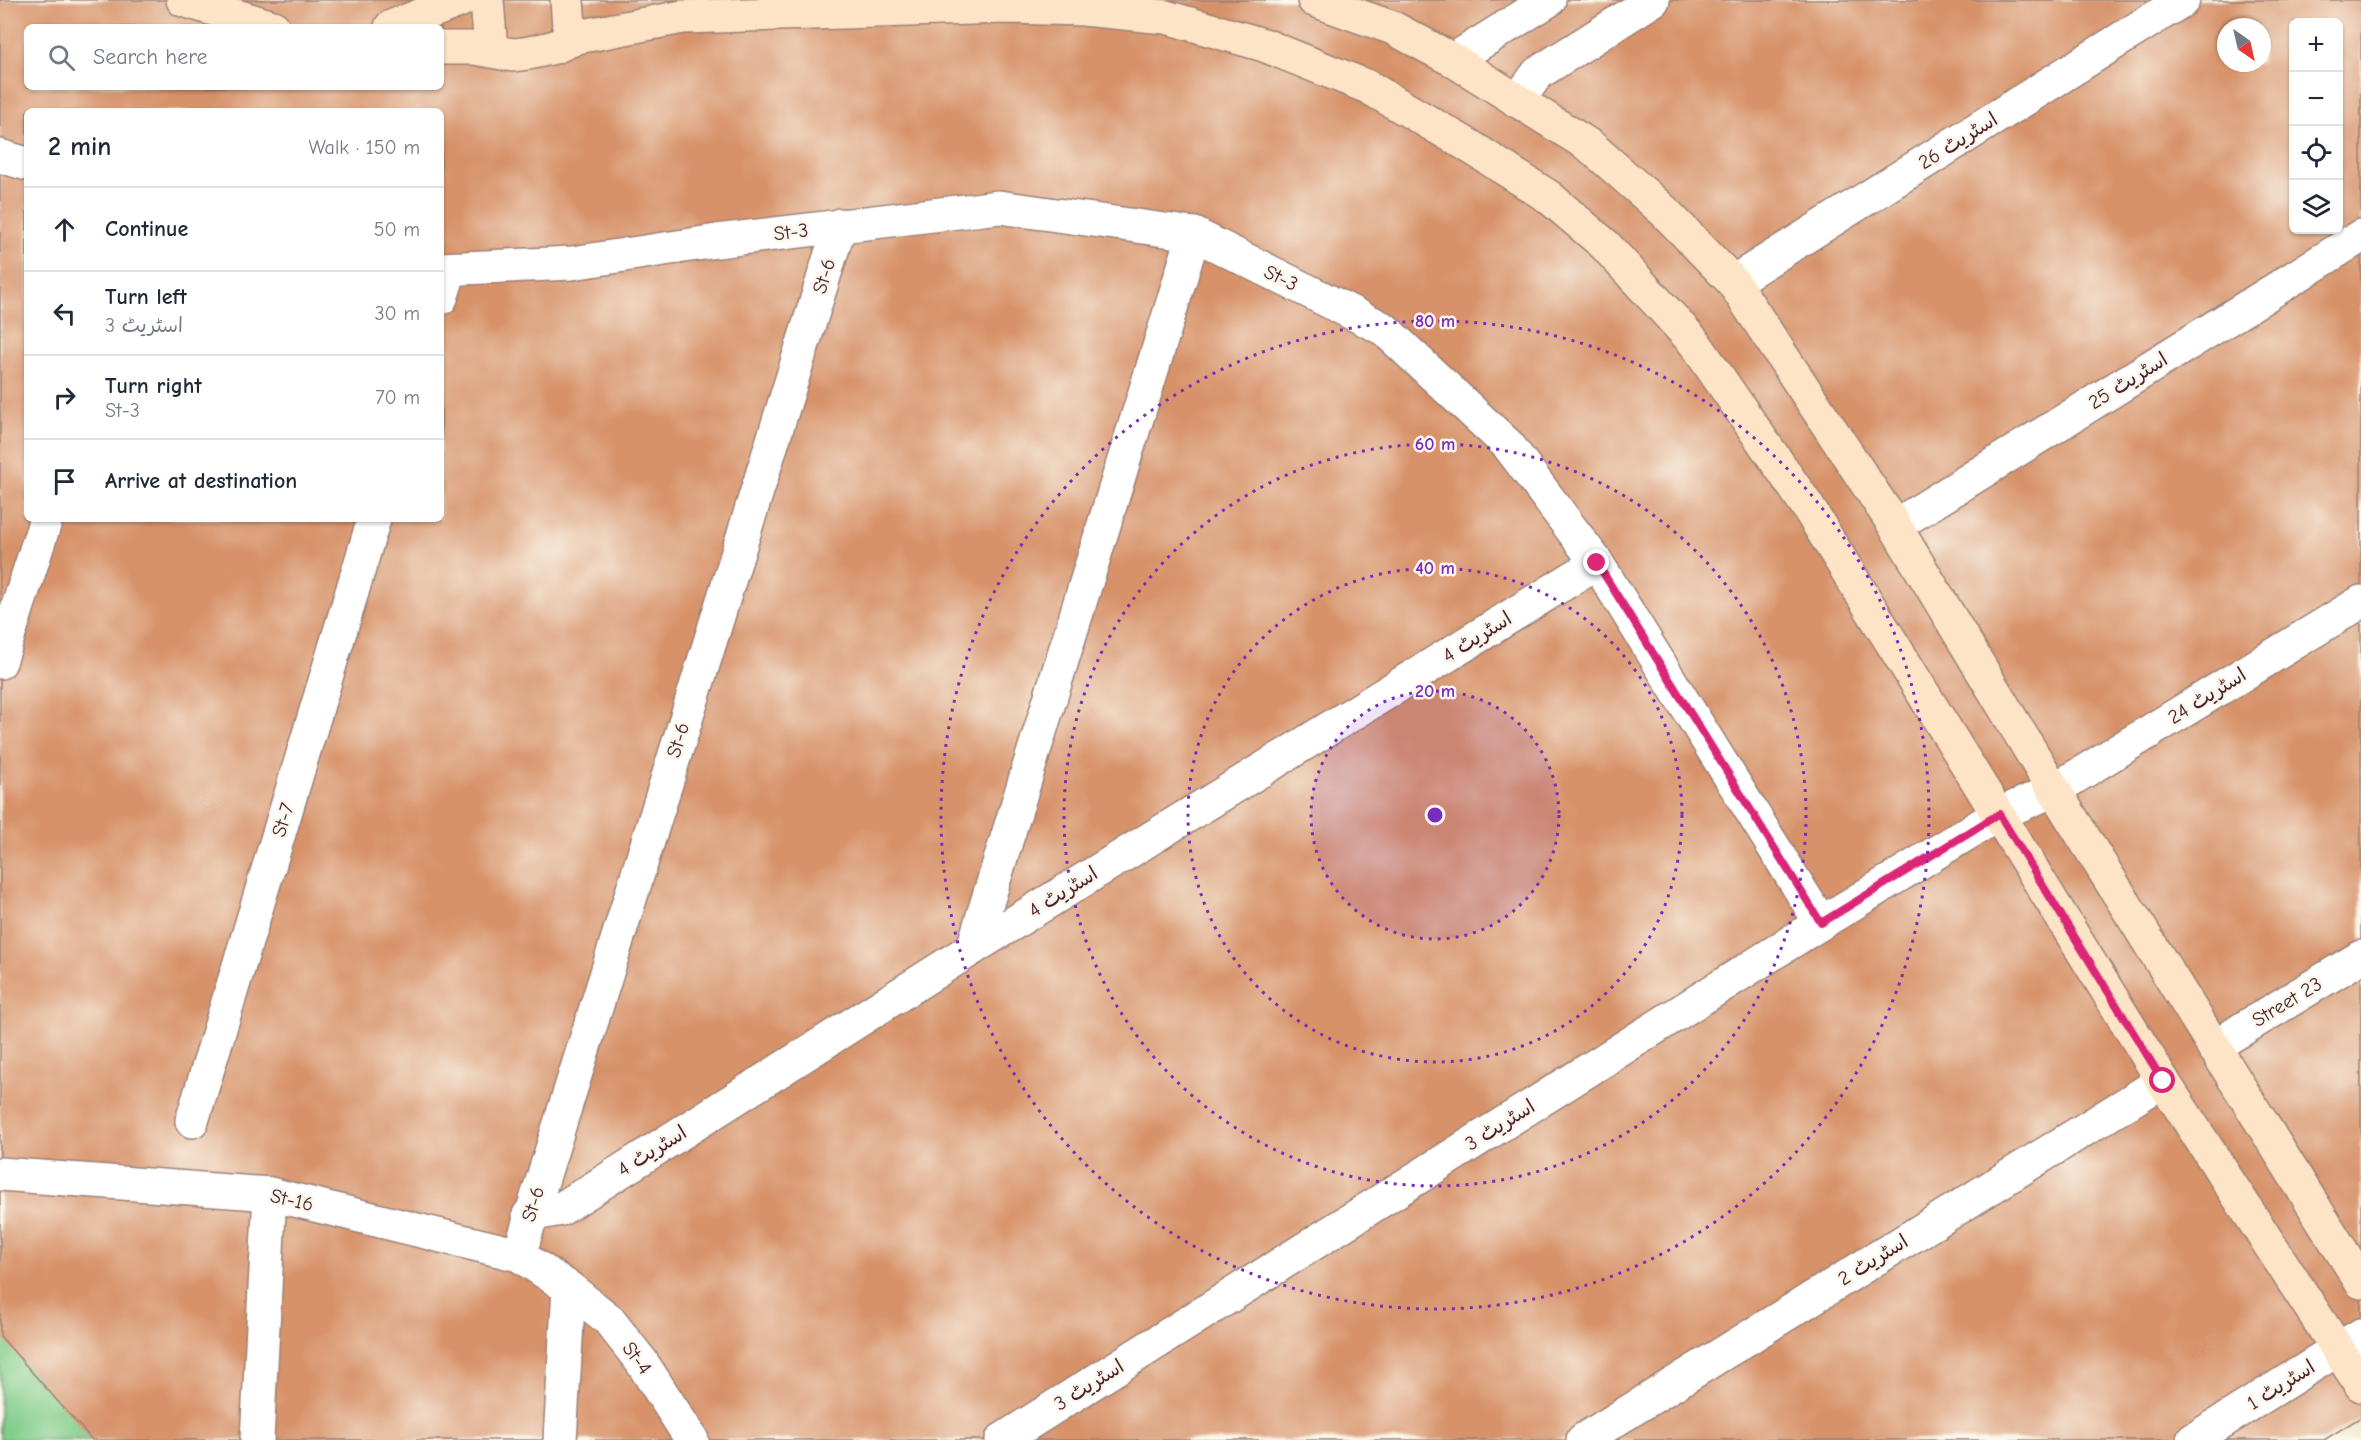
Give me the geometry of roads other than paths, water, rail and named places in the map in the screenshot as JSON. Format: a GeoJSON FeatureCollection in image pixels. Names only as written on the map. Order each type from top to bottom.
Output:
{"type":"FeatureCollection","features":[{"type":"Feature","properties":{"kind":"street"},"geometry":{"type":"LineString","coordinates":[[183,0],[263,24]]}},
{"type":"Feature","properties":{"kind":"street"},"geometry":{"type":"LineString","coordinates":[[399,24],[461,0]]}},
{"type":"Feature","properties":{"kind":"street"},"geometry":{"type":"LineString","coordinates":[[488,0],[491,50]]}},
{"type":"Feature","properties":{"kind":"street"},"geometry":{"type":"LineString","coordinates":[[567,0],[570,40]]}},
{"type":"Feature","properties":{"kind":"street"},"geometry":{"type":"LineString","coordinates":[[1314,0],[1393,28],[1453,60],[1590,146],[1664,211],[1733,282],[1895,526],[2054,790],[2361,1282]]}},
{"type":"Feature","properties":{"kind":"street"},"geometry":{"type":"LineString","coordinates":[[1453,60],[1549,0]]}},
{"type":"Feature","properties":{"kind":"street"},"geometry":{"type":"LineString","coordinates":[[1517,101],[1538,72],[1653,0]]}},
{"type":"Feature","properties":{"kind":"street","name":"اسٹریٹ 26"},"geometry":{"type":"LineString","coordinates":[[1733,282],[2183,0]]}},
{"type":"Feature","properties":{"kind":"street"},"geometry":{"type":"LineString","coordinates":[[444,48],[491,50],[513,55],[529,53],[555,47],[570,40],[683,17],[926,8],[1083,9],[1166,17],[1264,45],[1368,87],[1549,196],[1605,245],[1694,342],[1806,504],[2163,1081],[2350,1342],[2361,1385]]}},
{"type":"Feature","properties":{"kind":"street"},"geometry":{"type":"LineString","coordinates":[[0,156],[24,163]]}},
{"type":"Feature","properties":{"kind":"street","name":"St-3"},"geometry":{"type":"LineString","coordinates":[[444,279],[840,225],[999,207],[1194,234],[1384,328],[1508,445],[1597,563],[1821,923]]}},
{"type":"Feature","properties":{"kind":"street","name":"St-6"},"geometry":{"type":"LineString","coordinates":[[519,1255],[529,1215],[840,225]]}},
{"type":"Feature","properties":{"kind":"street"},"geometry":{"type":"LineString","coordinates":[[973,948],[1194,234]]}},
{"type":"Feature","properties":{"kind":"street","name":"اسٹریٹ 25"},"geometry":{"type":"LineString","coordinates":[[1895,526],[2361,236]]}},
{"type":"Feature","properties":{"kind":"street"},"geometry":{"type":"LineString","coordinates":[[0,662],[45,522]]}},
{"type":"Feature","properties":{"kind":"street","name":"St-7"},"geometry":{"type":"LineString","coordinates":[[192,1121],[373,522]]}},
{"type":"Feature","properties":{"kind":"street","name":"اسٹریٹ 4"},"geometry":{"type":"LineString","coordinates":[[529,1215],[561,1209],[973,948],[1597,563]]}},
{"type":"Feature","properties":{"kind":"street","name":"اسٹریٹ 24"},"geometry":{"type":"LineString","coordinates":[[1999,814],[2054,790],[2361,602]]}},
{"type":"Feature","properties":{"kind":"street","name":"اسٹریٹ 3"},"geometry":{"type":"LineString","coordinates":[[1002,1440],[1821,923],[1999,814]]}},
{"type":"Feature","properties":{"kind":"street","name":"Street 23"},"geometry":{"type":"LineString","coordinates":[[2213,1047],[2361,957]]}},
{"type":"Feature","properties":{"kind":"street","name":"اسٹریٹ 2"},"geometry":{"type":"LineString","coordinates":[[1583,1440],[2163,1081]]}},
{"type":"Feature","properties":{"kind":"street","name":"St-16"},"geometry":{"type":"LineString","coordinates":[[0,1174],[270,1194],[519,1255],[569,1288]]}},
{"type":"Feature","properties":{"kind":"street"},"geometry":{"type":"LineString","coordinates":[[257,1440],[270,1194]]}},
{"type":"Feature","properties":{"kind":"street"},"geometry":{"type":"LineString","coordinates":[[560,1440],[569,1288]]}},
{"type":"Feature","properties":{"kind":"street","name":"St-4"},"geometry":{"type":"LineString","coordinates":[[569,1288],[608,1319],[641,1361],[692,1440]]}},
{"type":"Feature","properties":{"kind":"street","name":"اسٹریٹ 1"},"geometry":{"type":"LineString","coordinates":[[2193,1440],[2350,1342]]}}]}
